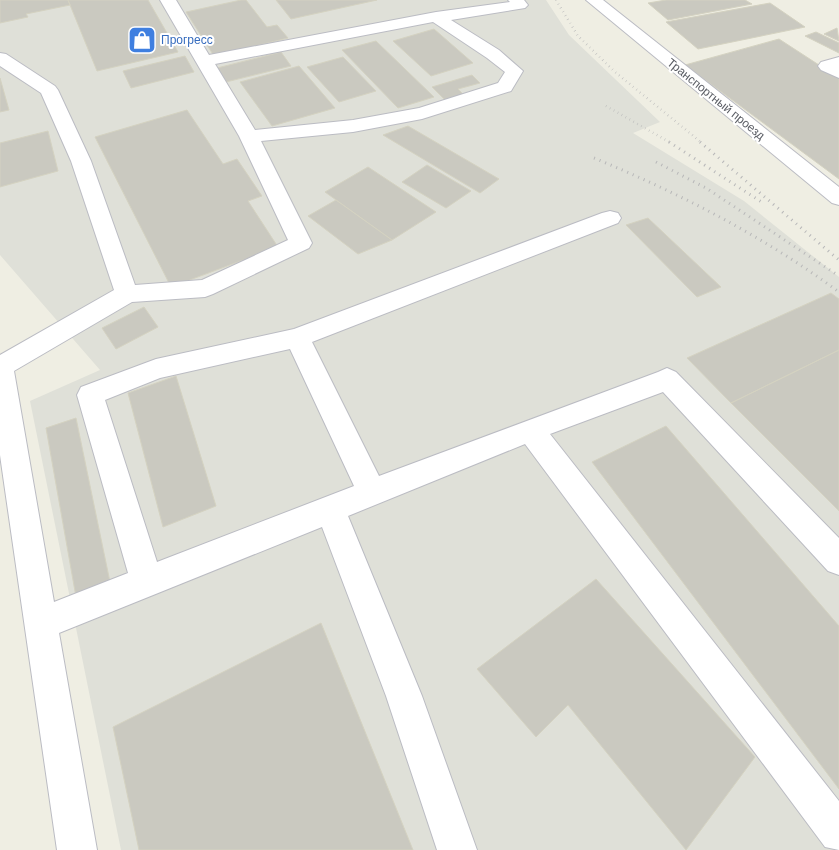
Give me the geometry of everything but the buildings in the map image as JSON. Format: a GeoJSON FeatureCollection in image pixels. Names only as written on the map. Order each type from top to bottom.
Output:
{"type":"FeatureCollection","features":[{"type":"Feature","properties":{"kind":"street"},"geometry":{"type":"LineString","coordinates":[[77,850],[0,366],[127,294],[205,288],[301,243],[249,136],[168,0]]}},
{"type":"Feature","properties":{"kind":"street"},"geometry":{"type":"LineString","coordinates":[[205,61],[436,17],[520,5],[516,0]]}},
{"type":"Feature","properties":{"kind":"street","name":"Транспортный проезд"},"geometry":{"type":"LineString","coordinates":[[594,0],[839,198]]}},
{"type":"Feature","properties":{"kind":"street"},"geometry":{"type":"LineString","coordinates":[[249,136],[362,125],[422,113],[505,87],[514,71],[493,54],[436,17]]}},
{"type":"Feature","properties":{"kind":"street"},"geometry":{"type":"LineString","coordinates":[[839,62],[827,66],[839,73]]}},
{"type":"Feature","properties":{"kind":"street"},"geometry":{"type":"LineString","coordinates":[[5,65],[49,90],[81,161],[127,294]]}},
{"type":"Feature","properties":{"kind":"street"},"geometry":{"type":"LineString","coordinates":[[147,582],[90,394],[156,369],[297,338],[610,218]]}},
{"type":"Feature","properties":{"kind":"street"},"geometry":{"type":"LineString","coordinates":[[297,338],[372,492]]}},
{"type":"Feature","properties":{"kind":"street"},"geometry":{"type":"LineString","coordinates":[[41,624],[530,430],[667,379],[839,560]]}},
{"type":"Feature","properties":{"kind":"street"},"geometry":{"type":"LineString","coordinates":[[530,430],[839,832]]}},
{"type":"Feature","properties":{"kind":"street"},"geometry":{"type":"LineString","coordinates":[[330,509],[404,696],[457,850]]}},
{"type":"Feature","properties":{"kind":"shaded area"},"geometry":{"type":"Polygon","coordinates":[[[0,0],[546,0],[569,35],[660,122],[633,133],[744,201],[839,277],[839,850],[121,850],[30,401],[100,370],[0,255],[0,0]]]}},
{"type":"Feature","properties":{"kind":"railway"},"geometry":{"type":"LineString","coordinates":[[556,0],[578,36],[615,72],[702,143]]}},
{"type":"Feature","properties":{"kind":"railway"},"geometry":{"type":"LineString","coordinates":[[606,106],[671,143]]}},
{"type":"Feature","properties":{"kind":"railway"},"geometry":{"type":"LineString","coordinates":[[669,142],[763,203]]}},
{"type":"Feature","properties":{"kind":"railway"},"geometry":{"type":"LineString","coordinates":[[700,142],[839,260]]}},
{"type":"Feature","properties":{"kind":"railway"},"geometry":{"type":"LineString","coordinates":[[594,158],[690,201],[751,234],[839,292]]}},
{"type":"Feature","properties":{"kind":"railway"},"geometry":{"type":"LineString","coordinates":[[656,162],[706,188],[839,276]]}},
{"type":"Feature","properties":{"kind":"place","name":"Прогресс"},"geometry":{"type":"Point","coordinates":[142,40]}}]}
